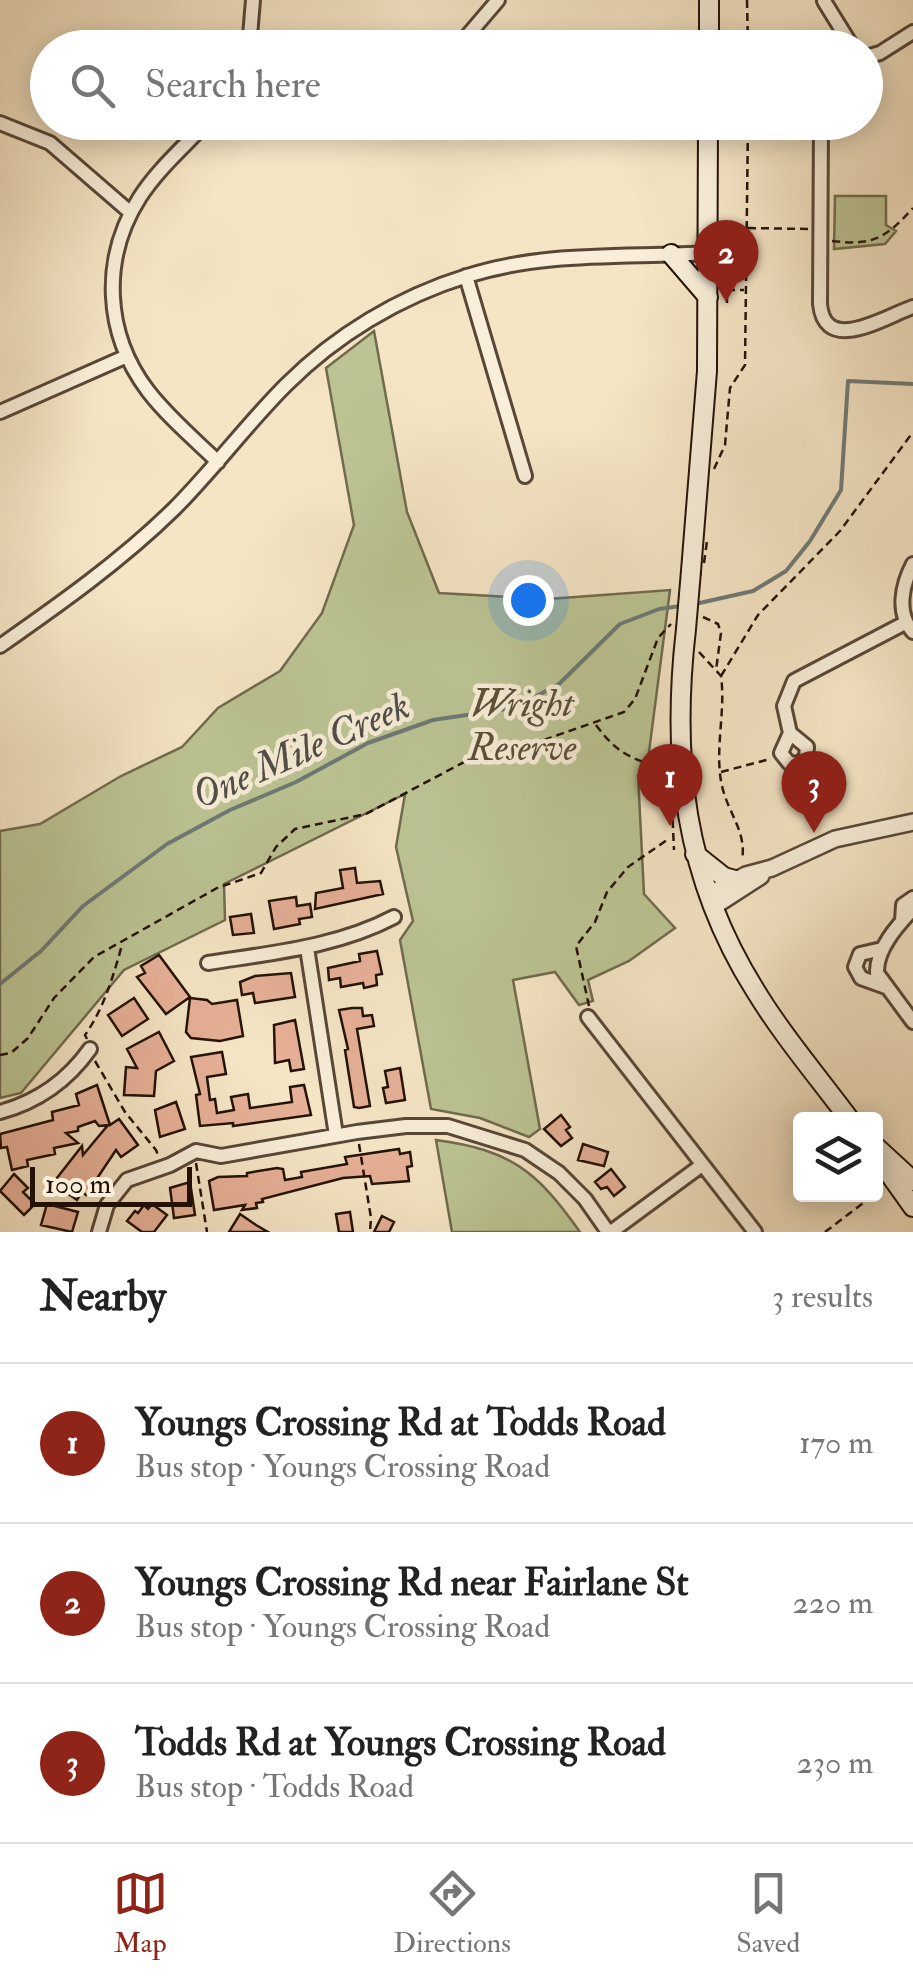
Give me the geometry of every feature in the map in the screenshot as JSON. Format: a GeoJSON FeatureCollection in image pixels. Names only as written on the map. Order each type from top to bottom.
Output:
{"type":"FeatureCollection","features":[{"type":"Feature","properties":{"kind":"main road"},"geometry":{"type":"LineString","coordinates":[[708,0],[708,30]]}},
{"type":"Feature","properties":{"kind":"main road"},"geometry":{"type":"LineString","coordinates":[[708,140],[706,385],[679,712],[688,828],[710,901],[737,959],[765,1007],[844,1112]]}},
{"type":"Feature","properties":{"kind":"main road"},"geometry":{"type":"LineString","coordinates":[[671,254],[708,297]]}},
{"type":"Feature","properties":{"kind":"main road"},"geometry":{"type":"LineString","coordinates":[[696,854],[724,876],[740,873]]}},
{"type":"Feature","properties":{"kind":"main road"},"geometry":{"type":"LineString","coordinates":[[883,1153],[913,1181]]}},
{"type":"Feature","properties":{"kind":"main road"},"geometry":{"type":"LineString","coordinates":[[883,1165],[913,1206]]}},
{"type":"Feature","properties":{"kind":"street"},"geometry":{"type":"LineString","coordinates":[[250,30],[253,0]]}},
{"type":"Feature","properties":{"kind":"street"},"geometry":{"type":"LineString","coordinates":[[472,30],[498,0]]}},
{"type":"Feature","properties":{"kind":"street"},"geometry":{"type":"LineString","coordinates":[[824,1],[841,30]]}},
{"type":"Feature","properties":{"kind":"street"},"geometry":{"type":"LineString","coordinates":[[883,51],[913,32]]}},
{"type":"Feature","properties":{"kind":"street"},"geometry":{"type":"LineString","coordinates":[[0,123],[30,132]]}},
{"type":"Feature","properties":{"kind":"street"},"geometry":{"type":"LineString","coordinates":[[44,140],[131,213]]}},
{"type":"Feature","properties":{"kind":"street"},"geometry":{"type":"LineString","coordinates":[[189,140],[152,180],[131,213],[116,250],[112,287],[116,324],[127,356],[148,390],[218,462]]}},
{"type":"Feature","properties":{"kind":"street"},"geometry":{"type":"LineString","coordinates":[[821,140],[823,318],[838,331],[850,332],[913,307]]}},
{"type":"Feature","properties":{"kind":"street"},"geometry":{"type":"LineString","coordinates":[[0,646],[136,544],[218,462],[284,386],[325,350],[388,309],[466,276],[556,258],[708,253]]}},
{"type":"Feature","properties":{"kind":"street"},"geometry":{"type":"LineString","coordinates":[[466,276],[524,476]]}},
{"type":"Feature","properties":{"kind":"street"},"geometry":{"type":"LineString","coordinates":[[0,412],[127,356]]}},
{"type":"Feature","properties":{"kind":"street"},"geometry":{"type":"LineString","coordinates":[[790,733],[783,743],[782,756],[794,764],[806,757],[807,747],[790,733],[784,706],[794,682],[909,627],[903,586],[913,564]]}},
{"type":"Feature","properties":{"kind":"street"},"geometry":{"type":"LineString","coordinates":[[710,901],[835,839],[913,822]]}},
{"type":"Feature","properties":{"kind":"street"},"geometry":{"type":"LineString","coordinates":[[710,901],[740,873],[772,868]]}},
{"type":"Feature","properties":{"kind":"street"},"geometry":{"type":"LineString","coordinates":[[902,924],[903,904],[913,898]]}},
{"type":"Feature","properties":{"kind":"street"},"geometry":{"type":"LineString","coordinates":[[913,909],[876,963],[877,973],[913,1022]]}},
{"type":"Feature","properties":{"kind":"street"},"geometry":{"type":"LineString","coordinates":[[208,964],[306,948],[370,930],[394,917]]}},
{"type":"Feature","properties":{"kind":"street"},"geometry":{"type":"LineString","coordinates":[[306,948],[336,1136]]}},
{"type":"Feature","properties":{"kind":"street"},"geometry":{"type":"LineString","coordinates":[[882,949],[860,954],[855,968],[861,978],[888,988]]}},
{"type":"Feature","properties":{"kind":"street"},"geometry":{"type":"LineString","coordinates":[[588,1017],[755,1232]]}},
{"type":"Feature","properties":{"kind":"street"},"geometry":{"type":"LineString","coordinates":[[0,1112],[26,1105],[74,1071],[90,1049]]}},
{"type":"Feature","properties":{"kind":"street"},"geometry":{"type":"LineString","coordinates":[[99,1232],[107,1205],[127,1180],[196,1152],[221,1156],[406,1126],[448,1126],[525,1150],[559,1173],[610,1232],[702,1165]]}},
{"type":"Feature","properties":{"kind":"path"},"geometry":{"type":"LineString","coordinates":[[748,0],[748,30]]}},
{"type":"Feature","properties":{"kind":"path"},"geometry":{"type":"LineString","coordinates":[[713,485],[716,460],[725,445],[730,388],[745,368],[748,140]]}},
{"type":"Feature","properties":{"kind":"path"},"geometry":{"type":"LineString","coordinates":[[830,229],[830,240],[869,242],[894,228],[913,208]]}},
{"type":"Feature","properties":{"kind":"path"},"geometry":{"type":"LineString","coordinates":[[746,228],[816,229]]}},
{"type":"Feature","properties":{"kind":"path"},"geometry":{"type":"LineString","coordinates":[[727,302],[727,290],[745,290]]}},
{"type":"Feature","properties":{"kind":"path"},"geometry":{"type":"LineString","coordinates":[[740,873],[741,832],[722,785],[721,676],[758,615],[840,531],[913,432]]}},
{"type":"Feature","properties":{"kind":"path"},"geometry":{"type":"LineString","coordinates":[[0,1056],[11,1053],[28,1038],[54,998],[94,957],[217,888],[261,873],[276,847],[295,829],[366,814],[485,751],[532,744],[624,712],[635,700],[658,638],[684,622],[705,617],[718,624],[721,633],[716,670]]}},
{"type":"Feature","properties":{"kind":"path"},"geometry":{"type":"LineString","coordinates":[[699,651],[721,676]]}},
{"type":"Feature","properties":{"kind":"path"},"geometry":{"type":"LineString","coordinates":[[595,724],[612,746],[629,758],[667,769],[670,780]]}},
{"type":"Feature","properties":{"kind":"path"},"geometry":{"type":"LineString","coordinates":[[721,772],[782,756]]}},
{"type":"Feature","properties":{"kind":"path"},"geometry":{"type":"LineString","coordinates":[[672,798],[674,850]]}},
{"type":"Feature","properties":{"kind":"path"},"geometry":{"type":"LineString","coordinates":[[588,1017],[590,1003],[576,946],[628,867],[667,840]]}},
{"type":"Feature","properties":{"kind":"path"},"geometry":{"type":"LineString","coordinates":[[122,944],[98,1016],[85,1036],[125,1112],[156,1150],[162,1168]]}},
{"type":"Feature","properties":{"kind":"path"},"geometry":{"type":"LineString","coordinates":[[357,1132],[370,1232]]}},
{"type":"Feature","properties":{"kind":"path"},"geometry":{"type":"LineString","coordinates":[[196,1152],[207,1232]]}},
{"type":"Feature","properties":{"kind":"path"},"geometry":{"type":"LineString","coordinates":[[826,1232],[865,1202]]}},
{"type":"Feature","properties":{"kind":"green space"},"geometry":{"type":"Polygon","coordinates":[[[835,196],[886,196],[886,225],[896,231],[885,244],[834,249],[835,196]]]}},
{"type":"Feature","properties":{"kind":"green space","name":"Wright Reserve"},"geometry":{"type":"Polygon","coordinates":[[[374,331],[407,512],[439,593],[548,599],[670,590],[646,775],[638,775],[644,894],[675,928],[629,961],[588,980],[593,1001],[579,1005],[555,972],[513,980],[540,1129],[529,1137],[480,1118],[431,1109],[400,940],[413,921],[396,847],[405,794],[224,884],[225,920],[124,970],[21,1093],[0,1098],[0,831],[40,824],[121,776],[182,747],[218,708],[280,671],[322,613],[354,525],[326,368],[374,331]]]}},
{"type":"Feature","properties":{"kind":"green space"},"geometry":{"type":"Polygon","coordinates":[[[436,1140],[484,1150],[520,1167],[550,1193],[580,1232],[452,1232],[436,1140]]]}},
{"type":"Feature","properties":{"kind":"building"},"geometry":{"type":"Polygon","coordinates":[[[355,868],[357,883],[380,881],[383,894],[315,909],[316,893],[343,888],[340,870],[355,868]]]}},
{"type":"Feature","properties":{"kind":"building"},"geometry":{"type":"Polygon","coordinates":[[[296,897],[297,906],[310,904],[312,917],[299,919],[300,924],[274,929],[269,901],[296,897]]]}},
{"type":"Feature","properties":{"kind":"building"},"geometry":{"type":"Polygon","coordinates":[[[251,914],[254,933],[233,935],[230,917],[251,914]]]}},
{"type":"Feature","properties":{"kind":"building"},"geometry":{"type":"Polygon","coordinates":[[[377,951],[382,974],[376,975],[377,985],[341,987],[340,978],[329,980],[328,968],[360,961],[359,954],[377,951]]]}},
{"type":"Feature","properties":{"kind":"building"},"geometry":{"type":"Polygon","coordinates":[[[159,955],[190,997],[166,1014],[137,977],[145,973],[141,966],[159,955]]]}},
{"type":"Feature","properties":{"kind":"building"},"geometry":{"type":"Polygon","coordinates":[[[291,973],[295,997],[255,1003],[253,993],[242,995],[240,982],[255,976],[291,973]]]}},
{"type":"Feature","properties":{"kind":"building"},"geometry":{"type":"Polygon","coordinates":[[[134,998],[148,1019],[122,1036],[108,1015],[134,998]]]}},
{"type":"Feature","properties":{"kind":"building"},"geometry":{"type":"Polygon","coordinates":[[[190,998],[212,1004],[237,1000],[243,1036],[220,1041],[191,1038],[186,1032],[190,998]]]}},
{"type":"Feature","properties":{"kind":"building"},"geometry":{"type":"Polygon","coordinates":[[[362,1008],[363,1016],[372,1015],[374,1026],[357,1029],[370,1106],[359,1108],[354,1107],[339,1010],[362,1008]]]}},
{"type":"Feature","properties":{"kind":"building"},"geometry":{"type":"Polygon","coordinates":[[[295,1020],[304,1069],[291,1071],[289,1060],[275,1063],[274,1025],[295,1020]]]}},
{"type":"Feature","properties":{"kind":"building"},"geometry":{"type":"Polygon","coordinates":[[[159,1032],[174,1061],[156,1071],[154,1096],[124,1095],[126,1067],[137,1068],[127,1049],[159,1032]]]}},
{"type":"Feature","properties":{"kind":"building"},"geometry":{"type":"Polygon","coordinates":[[[222,1052],[226,1074],[207,1077],[210,1100],[215,1099],[217,1113],[234,1110],[231,1097],[248,1094],[250,1108],[292,1102],[290,1087],[304,1085],[311,1115],[233,1126],[200,1126],[196,1095],[200,1094],[191,1057],[222,1052]]]}},
{"type":"Feature","properties":{"kind":"building"},"geometry":{"type":"Polygon","coordinates":[[[400,1068],[405,1100],[386,1103],[385,1071],[400,1068]]]}},
{"type":"Feature","properties":{"kind":"building"},"geometry":{"type":"Polygon","coordinates":[[[97,1085],[110,1125],[119,1119],[138,1145],[121,1157],[116,1150],[86,1195],[82,1192],[77,1200],[53,1183],[82,1146],[83,1155],[108,1125],[99,1126],[95,1121],[78,1127],[78,1131],[66,1133],[78,1143],[54,1148],[55,1154],[27,1160],[28,1166],[12,1170],[7,1147],[1,1148],[0,1134],[53,1120],[52,1112],[79,1105],[76,1094],[97,1085]]]}},
{"type":"Feature","properties":{"kind":"building"},"geometry":{"type":"Polygon","coordinates":[[[176,1102],[185,1129],[160,1137],[155,1110],[176,1102]]]}},
{"type":"Feature","properties":{"kind":"building"},"geometry":{"type":"Polygon","coordinates":[[[561,1115],[572,1138],[561,1146],[544,1129],[561,1115]]]}},
{"type":"Feature","properties":{"kind":"building"},"geometry":{"type":"Polygon","coordinates":[[[583,1144],[608,1152],[604,1166],[578,1160],[583,1144]]]}},
{"type":"Feature","properties":{"kind":"building"},"geometry":{"type":"Polygon","coordinates":[[[399,1149],[400,1154],[410,1152],[409,1181],[372,1184],[370,1176],[343,1178],[262,1199],[263,1202],[256,1203],[257,1208],[242,1210],[245,1205],[214,1210],[209,1181],[218,1177],[247,1176],[277,1168],[283,1169],[285,1180],[302,1177],[301,1172],[347,1164],[345,1157],[399,1149]]]}},
{"type":"Feature","properties":{"kind":"building"},"geometry":{"type":"Polygon","coordinates":[[[611,1169],[625,1187],[614,1196],[607,1187],[601,1189],[595,1182],[611,1169]]]}},
{"type":"Feature","properties":{"kind":"building"},"geometry":{"type":"Polygon","coordinates":[[[14,1174],[28,1188],[23,1192],[35,1204],[24,1215],[0,1191],[14,1174]]]}},
{"type":"Feature","properties":{"kind":"building"},"geometry":{"type":"Polygon","coordinates":[[[190,1182],[195,1215],[174,1218],[170,1188],[190,1182]]]}},
{"type":"Feature","properties":{"kind":"building"},"geometry":{"type":"Polygon","coordinates":[[[47,1204],[78,1212],[72,1232],[41,1225],[47,1204]]]}},
{"type":"Feature","properties":{"kind":"building"},"geometry":{"type":"Polygon","coordinates":[[[152,1204],[167,1215],[154,1232],[142,1232],[127,1221],[135,1211],[138,1213],[144,1205],[148,1209],[152,1204]]]}},
{"type":"Feature","properties":{"kind":"building"},"geometry":{"type":"Polygon","coordinates":[[[350,1212],[353,1232],[339,1232],[336,1214],[350,1212]]]}},
{"type":"Feature","properties":{"kind":"building"},"geometry":{"type":"Polygon","coordinates":[[[240,1214],[256,1225],[268,1232],[229,1232],[240,1214]]]}},
{"type":"Feature","properties":{"kind":"building"},"geometry":{"type":"Polygon","coordinates":[[[382,1216],[394,1222],[389,1232],[374,1232],[382,1216]]]}},
{"type":"Feature","properties":{"kind":"waterway","name":"One Mile Creek"},"geometry":{"type":"LineString","coordinates":[[695,604],[753,591],[786,571],[810,541],[841,490],[848,381],[913,384]]}},
{"type":"Feature","properties":{"kind":"waterway","name":"One Mile Creek"},"geometry":{"type":"LineString","coordinates":[[0,984],[41,951],[83,906],[167,844],[368,743],[433,720],[514,708],[559,684],[620,624],[659,609],[681,606]]}},
{"type":"Feature","properties":{"kind":"place","name":"Youngs Crossing Rd near Fairlane St"},"geometry":{"type":"Point","coordinates":[726,302]}},
{"type":"Feature","properties":{"kind":"place","name":"Youngs Crossing Rd at Todds Road"},"geometry":{"type":"Point","coordinates":[670,826]}},
{"type":"Feature","properties":{"kind":"place","name":"Todds Rd at Youngs Crossing Road"},"geometry":{"type":"Point","coordinates":[814,833]}}]}
